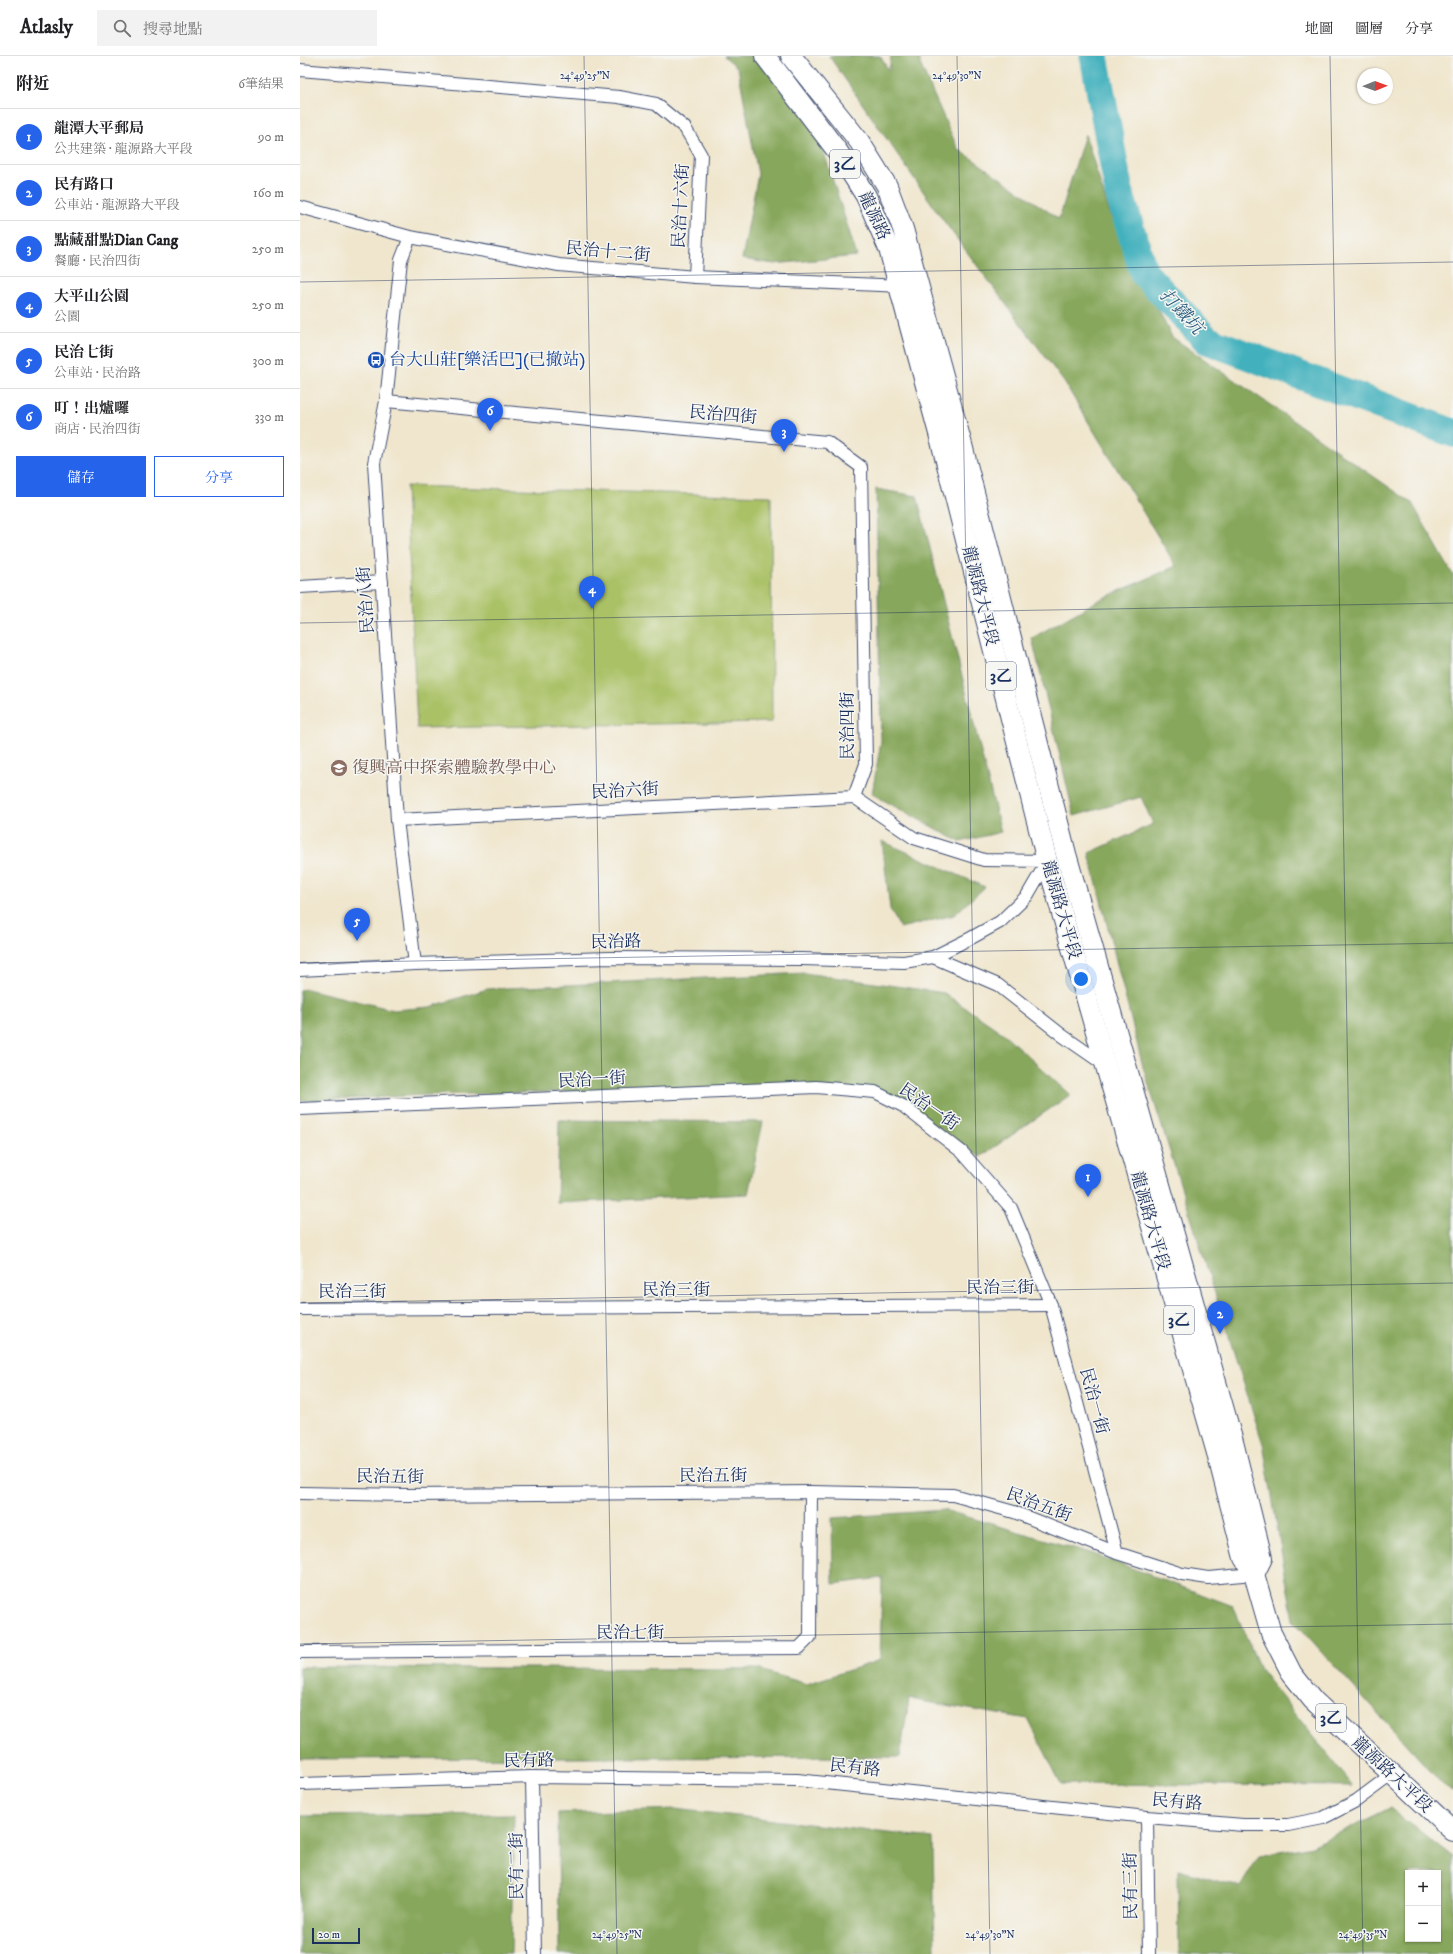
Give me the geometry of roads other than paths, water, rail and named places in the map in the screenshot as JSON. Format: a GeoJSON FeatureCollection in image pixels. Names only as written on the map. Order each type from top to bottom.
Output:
{"type":"FeatureCollection","features":[{"type":"Feature","properties":{"kind":"main road","name":"龍源路"},"geometry":{"type":"LineString","coordinates":[[765,56],[838,152],[866,196],[889,249],[899,286]]}},
{"type":"Feature","properties":{"kind":"main road","name":"龍源路"},"geometry":{"type":"LineString","coordinates":[[791,56],[859,141],[887,186],[903,229],[919,288]]}},
{"type":"Feature","properties":{"kind":"main road","name":"龍源路大平段"},"geometry":{"type":"LineString","coordinates":[[899,286],[943,448],[1047,861],[1115,1063],[1233,1442],[1262,1558],[1254,1574],[1271,1633],[1292,1674],[1313,1700],[1391,1775],[1453,1831]]}},
{"type":"Feature","properties":{"kind":"main road","name":"龍源路大平段"},"geometry":{"type":"LineString","coordinates":[[919,288],[962,444],[1066,854],[1115,1063]]}},
{"type":"Feature","properties":{"kind":"street","name":"民治十六街"},"geometry":{"type":"LineString","coordinates":[[300,70],[619,97],[656,104],[686,128],[701,155],[695,277]]}},
{"type":"Feature","properties":{"kind":"street","name":"民治十二街"},"geometry":{"type":"LineString","coordinates":[[300,207],[410,237],[559,265],[695,277],[919,288]]}},
{"type":"Feature","properties":{"kind":"street","name":"民治八街"},"geometry":{"type":"LineString","coordinates":[[410,237],[401,260],[386,401],[374,463],[397,820],[415,964]]}},
{"type":"Feature","properties":{"kind":"street","name":"民治四街"},"geometry":{"type":"LineString","coordinates":[[386,401],[826,442],[861,467],[866,764],[854,797]]}},
{"type":"Feature","properties":{"kind":"street"},"geometry":{"type":"LineString","coordinates":[[300,587],[382,582]]}},
{"type":"Feature","properties":{"kind":"street"},"geometry":{"type":"LineString","coordinates":[[854,797],[914,838],[984,860],[1047,861],[1066,854]]}},
{"type":"Feature","properties":{"kind":"street","name":"民治六街"},"geometry":{"type":"LineString","coordinates":[[397,820],[854,797]]}},
{"type":"Feature","properties":{"kind":"street","name":"民治路"},"geometry":{"type":"LineString","coordinates":[[300,970],[415,964],[609,958],[802,959],[904,962],[933,957],[1000,922],[1027,896],[1047,861]]}},
{"type":"Feature","properties":{"kind":"street"},"geometry":{"type":"LineString","coordinates":[[933,957],[998,985],[1063,1036],[1115,1063]]}},
{"type":"Feature","properties":{"kind":"street","name":"民治一街"},"geometry":{"type":"LineString","coordinates":[[300,1109],[816,1087],[875,1092],[903,1106],[962,1152],[1011,1208],[1051,1304],[1117,1553]]}},
{"type":"Feature","properties":{"kind":"street","name":"民治三街"},"geometry":{"type":"LineString","coordinates":[[300,1309],[1051,1304]]}},
{"type":"Feature","properties":{"kind":"street","name":"民治五街"},"geometry":{"type":"LineString","coordinates":[[300,1493],[406,1495],[811,1492],[953,1495],[1014,1512],[1117,1553]]}},
{"type":"Feature","properties":{"kind":"street","name":"民治七街"},"geometry":{"type":"LineString","coordinates":[[300,1652],[799,1648],[810,1637],[811,1492]]}},
{"type":"Feature","properties":{"kind":"street"},"geometry":{"type":"LineString","coordinates":[[1117,1553],[1182,1574],[1208,1578],[1254,1574]]}},
{"type":"Feature","properties":{"kind":"street","name":"民有路"},"geometry":{"type":"LineString","coordinates":[[300,1784],[532,1777],[797,1780],[1148,1817],[1243,1825],[1288,1825],[1323,1818],[1356,1801],[1391,1775]]}},
{"type":"Feature","properties":{"kind":"street","name":"民有二街"},"geometry":{"type":"LineString","coordinates":[[532,1777],[535,1954]]}},
{"type":"Feature","properties":{"kind":"street","name":"民有三街"},"geometry":{"type":"LineString","coordinates":[[1148,1817],[1149,1954]]}},
{"type":"Feature","properties":{"kind":"waterway","name":"打鐵坑"},"geometry":{"type":"LineString","coordinates":[[1094,56],[1119,192],[1144,273],[1207,340],[1453,433]]}},
{"type":"Feature","properties":{"kind":"place","name":"台大山莊[樂活巴](已撤站)"},"geometry":{"type":"Point","coordinates":[376,360]}},
{"type":"Feature","properties":{"kind":"place","name":"叮！出爐囉"},"geometry":{"type":"Point","coordinates":[490,431]}},
{"type":"Feature","properties":{"kind":"place","name":"點藏甜點Dian Cang"},"geometry":{"type":"Point","coordinates":[784,452]}},
{"type":"Feature","properties":{"kind":"place","name":"大平山公園"},"geometry":{"type":"Point","coordinates":[592,609]}},
{"type":"Feature","properties":{"kind":"place","name":"復興高中探索體驗教學中心"},"geometry":{"type":"Point","coordinates":[339,768]}},
{"type":"Feature","properties":{"kind":"place","name":"民治七街"},"geometry":{"type":"Point","coordinates":[357,941]}},
{"type":"Feature","properties":{"kind":"place","name":"龍潭大平郵局"},"geometry":{"type":"Point","coordinates":[1088,1197]}},
{"type":"Feature","properties":{"kind":"place","name":"民有路口"},"geometry":{"type":"Point","coordinates":[1220,1334]}}]}
